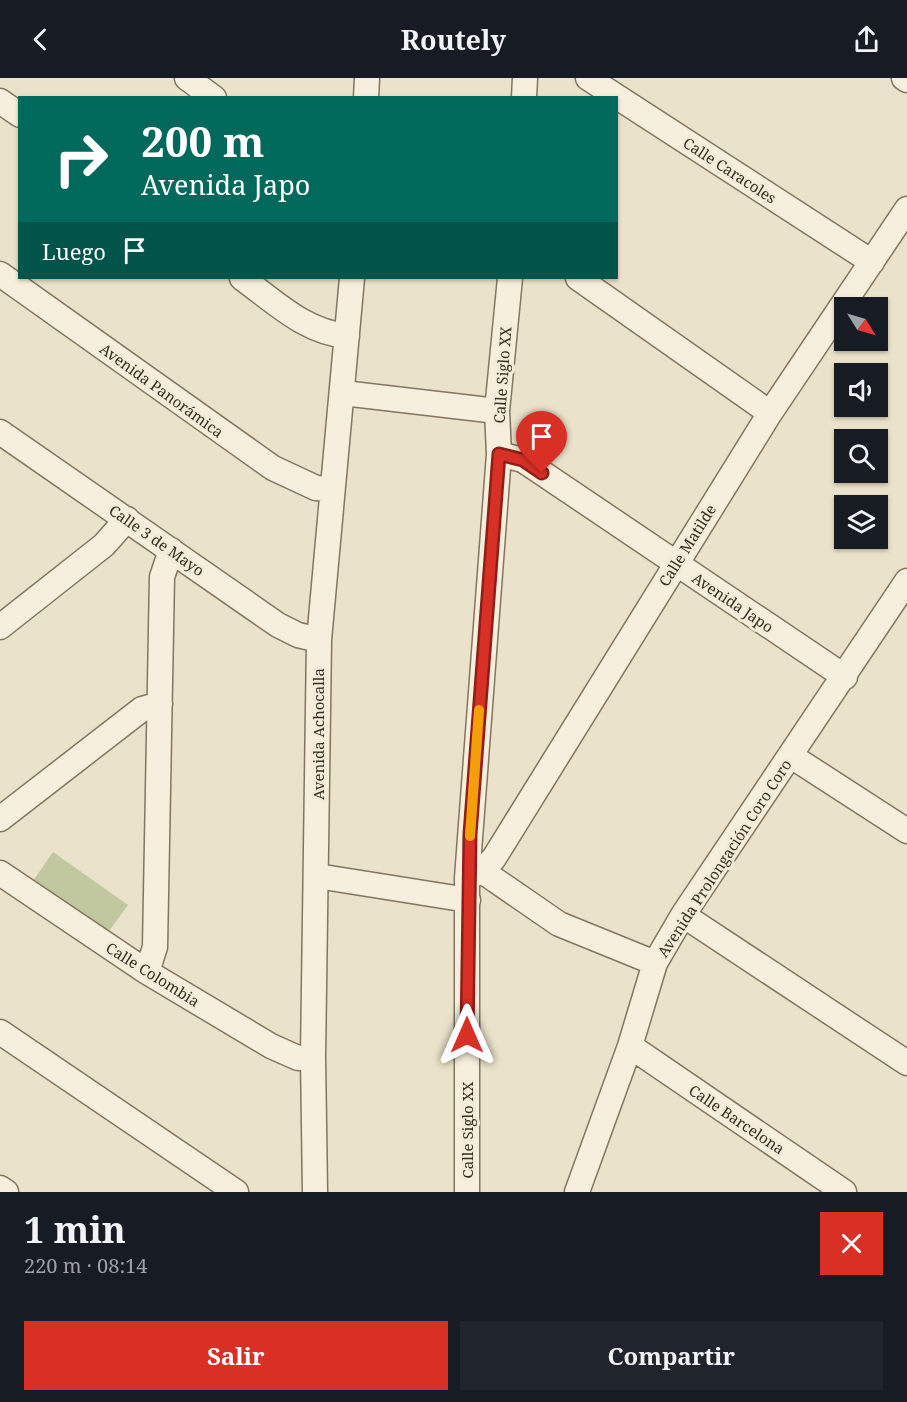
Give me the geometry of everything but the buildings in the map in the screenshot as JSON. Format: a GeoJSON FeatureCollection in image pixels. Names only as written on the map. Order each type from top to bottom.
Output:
{"type":"FeatureCollection","features":[{"type":"Feature","properties":{"kind":"street"},"geometry":{"type":"LineString","coordinates":[[187,78],[211,96]]}},
{"type":"Feature","properties":{"kind":"street"},"geometry":{"type":"LineString","coordinates":[[366,96],[368,78]]}},
{"type":"Feature","properties":{"kind":"street"},"geometry":{"type":"LineString","coordinates":[[524,96],[525,78]]}},
{"type":"Feature","properties":{"kind":"street","name":"Calle Caracoles"},"geometry":{"type":"LineString","coordinates":[[588,78],[616,96]]}},
{"type":"Feature","properties":{"kind":"street","name":"Calle Caracoles"},"geometry":{"type":"LineString","coordinates":[[618,97],[872,262]]}},
{"type":"Feature","properties":{"kind":"street"},"geometry":{"type":"LineString","coordinates":[[0,101],[18,114]]}},
{"type":"Feature","properties":{"kind":"street","name":"Calle Matilde"},"geometry":{"type":"LineString","coordinates":[[472,883],[567,742],[770,413],[907,209]]}},
{"type":"Feature","properties":{"kind":"street","name":"Avenida Panorámica"},"geometry":{"type":"LineString","coordinates":[[0,274],[257,458],[300,482],[331,489]]}},
{"type":"Feature","properties":{"kind":"street"},"geometry":{"type":"LineString","coordinates":[[243,279],[306,325],[330,334],[347,336]]}},
{"type":"Feature","properties":{"kind":"street","name":"Avenida Achocalla"},"geometry":{"type":"LineString","coordinates":[[315,1192],[314,1057],[319,640],[352,279]]}},
{"type":"Feature","properties":{"kind":"street","name":"Calle Siglo XX"},"geometry":{"type":"LineString","coordinates":[[467,1192],[472,883],[499,454],[497,411],[510,279]]}},
{"type":"Feature","properties":{"kind":"street"},"geometry":{"type":"LineString","coordinates":[[579,279],[770,413]]}},
{"type":"Feature","properties":{"kind":"street"},"geometry":{"type":"LineString","coordinates":[[343,393],[497,411]]}},
{"type":"Feature","properties":{"kind":"street","name":"Calle 3 de Mayo"},"geometry":{"type":"LineString","coordinates":[[0,432],[278,625],[298,635],[319,640]]}},
{"type":"Feature","properties":{"kind":"street","name":"Avenida Japo"},"geometry":{"type":"LineString","coordinates":[[499,454],[523,460],[844,677]]}},
{"type":"Feature","properties":{"kind":"street"},"geometry":{"type":"LineString","coordinates":[[0,627],[104,545],[127,519]]}},
{"type":"Feature","properties":{"kind":"street"},"geometry":{"type":"LineString","coordinates":[[147,972],[155,947],[162,577],[171,550]]}},
{"type":"Feature","properties":{"kind":"street","name":"Avenida Prolongación Coro Coro"},"geometry":{"type":"LineString","coordinates":[[577,1192],[630,1046],[655,963],[683,915],[907,581]]}},
{"type":"Feature","properties":{"kind":"street"},"geometry":{"type":"LineString","coordinates":[[0,819],[142,709],[160,704]]}},
{"type":"Feature","properties":{"kind":"street"},"geometry":{"type":"LineString","coordinates":[[791,756],[907,831]]}},
{"type":"Feature","properties":{"kind":"street","name":"Calle Colombia"},"geometry":{"type":"LineString","coordinates":[[0,873],[147,972],[285,1054],[298,1058],[314,1057]]}},
{"type":"Feature","properties":{"kind":"street"},"geometry":{"type":"LineString","coordinates":[[317,876],[472,883],[559,924],[655,963]]}},
{"type":"Feature","properties":{"kind":"street"},"geometry":{"type":"LineString","coordinates":[[683,915],[907,1063]]}},
{"type":"Feature","properties":{"kind":"street"},"geometry":{"type":"LineString","coordinates":[[0,1032],[236,1192]]}},
{"type":"Feature","properties":{"kind":"street","name":"Calle Barcelona"},"geometry":{"type":"LineString","coordinates":[[630,1046],[844,1192]]}},
{"type":"Feature","properties":{"kind":"street"},"geometry":{"type":"LineString","coordinates":[[0,1188],[6,1192]]}},
{"type":"Feature","properties":{"kind":"green space"},"geometry":{"type":"Polygon","coordinates":[[[53,852],[128,905],[98,946],[24,894],[53,852]]]}},
{"type":"Feature","properties":{"kind":"slow traffic"},"geometry":{"type":"LineString","coordinates":[[470,836],[479,710]]}},
{"type":"Feature","properties":{"kind":"route"},"geometry":{"type":"LineString","coordinates":[[467,1035],[470,834],[499,454],[523,460],[542,473]]}}]}
